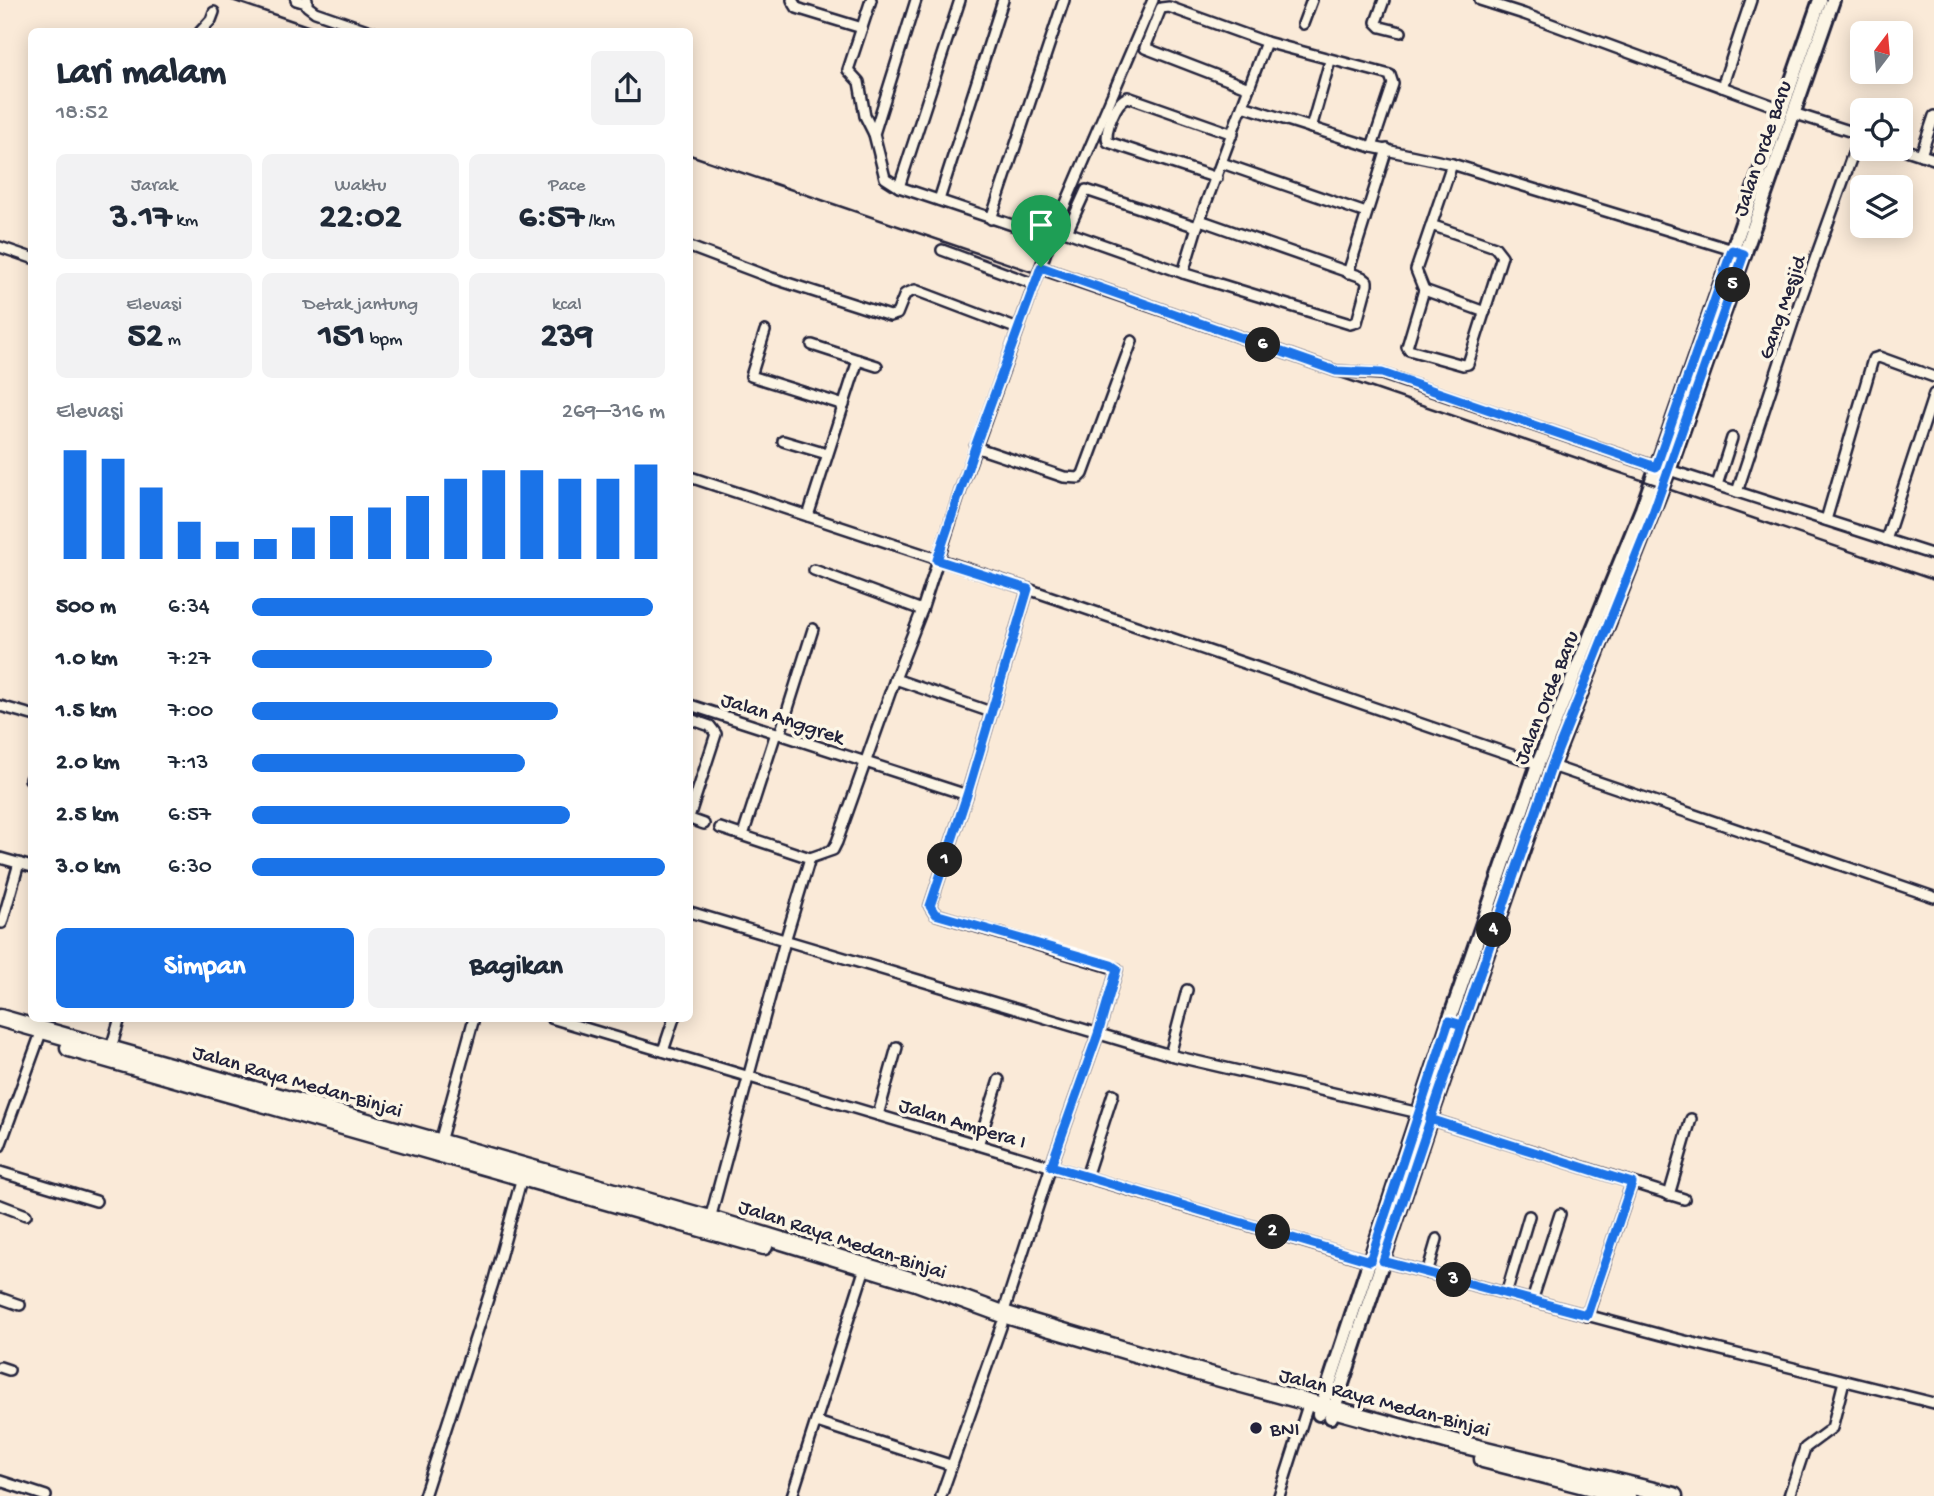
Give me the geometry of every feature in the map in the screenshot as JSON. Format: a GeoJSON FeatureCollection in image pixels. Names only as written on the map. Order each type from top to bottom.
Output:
{"type":"FeatureCollection","features":[{"type":"Feature","properties":{"kind":"highway","name":"Jalan Raya Medan-Binjai"},"geometry":{"type":"LineString","coordinates":[[0,1018],[40,1035],[522,1177],[710,1219],[915,1282],[1002,1319]]}},
{"type":"Feature","properties":{"kind":"highway","name":"Jalan Raya Medan-Binjai"},"geometry":{"type":"LineString","coordinates":[[0,1029],[111,1048],[440,1142],[1002,1319],[1508,1466],[1627,1496]]}},
{"type":"Feature","properties":{"kind":"highway","name":"Jalan Raya Medan-Binjai"},"geometry":{"type":"LineString","coordinates":[[1320,1410],[1674,1496]]}},
{"type":"Feature","properties":{"kind":"main road","name":"Jalan Orde Baru"},"geometry":{"type":"LineString","coordinates":[[1503,885],[1538,764],[1582,674],[1669,470],[1738,252],[1787,111],[1819,0]]}},
{"type":"Feature","properties":{"kind":"main road","name":"Jalan Orde Baru"},"geometry":{"type":"LineString","coordinates":[[1787,111],[1833,0]]}},
{"type":"Feature","properties":{"kind":"main road","name":"Jalan Orde Baru"},"geometry":{"type":"LineString","coordinates":[[1320,1410],[1376,1261],[1503,885],[1552,765],[1656,467],[1738,252]]}},
{"type":"Feature","properties":{"kind":"street"},"geometry":{"type":"LineString","coordinates":[[296,0],[307,2],[315,12],[361,28]]}},
{"type":"Feature","properties":{"kind":"street"},"geometry":{"type":"LineString","coordinates":[[792,0],[797,8],[862,27]]}},
{"type":"Feature","properties":{"kind":"street"},"geometry":{"type":"LineString","coordinates":[[871,0],[848,70],[859,82],[865,116],[874,134],[884,178],[899,187],[1051,238]]}},
{"type":"Feature","properties":{"kind":"street"},"geometry":{"type":"LineString","coordinates":[[874,134],[916,0]]}},
{"type":"Feature","properties":{"kind":"street"},"geometry":{"type":"LineString","coordinates":[[899,187],[960,0]]}},
{"type":"Feature","properties":{"kind":"street"},"geometry":{"type":"LineString","coordinates":[[939,200],[1003,0]]}},
{"type":"Feature","properties":{"kind":"street"},"geometry":{"type":"LineString","coordinates":[[991,219],[1064,0]]}},
{"type":"Feature","properties":{"kind":"street"},"geometry":{"type":"LineString","coordinates":[[720,828],[810,858],[833,850],[922,610],[975,447],[1051,238],[1153,0]]}},
{"type":"Feature","properties":{"kind":"street"},"geometry":{"type":"LineString","coordinates":[[1303,24],[1312,0]]}},
{"type":"Feature","properties":{"kind":"street"},"geometry":{"type":"LineString","coordinates":[[1384,0],[1377,22],[1381,27],[1401,32]]}},
{"type":"Feature","properties":{"kind":"street"},"geometry":{"type":"LineString","coordinates":[[1480,0],[1850,131]]}},
{"type":"Feature","properties":{"kind":"street"},"geometry":{"type":"LineString","coordinates":[[1722,87],[1751,0]]}},
{"type":"Feature","properties":{"kind":"street"},"geometry":{"type":"LineString","coordinates":[[1249,88],[1145,48],[1161,8],[1164,6],[1330,61],[1390,75],[1393,83],[1372,147]]}},
{"type":"Feature","properties":{"kind":"street"},"geometry":{"type":"LineString","coordinates":[[204,28],[214,12]]}},
{"type":"Feature","properties":{"kind":"street"},"geometry":{"type":"LineString","coordinates":[[1183,273],[1198,223],[1266,42]]}},
{"type":"Feature","properties":{"kind":"street"},"geometry":{"type":"LineString","coordinates":[[1311,128],[1330,61]]}},
{"type":"Feature","properties":{"kind":"street"},"geometry":{"type":"LineString","coordinates":[[1217,178],[1108,142],[1106,135],[1120,102],[1128,97],[1233,134]]}},
{"type":"Feature","properties":{"kind":"street"},"geometry":{"type":"LineString","coordinates":[[1243,106],[1372,147],[1452,164],[1738,252]]}},
{"type":"Feature","properties":{"kind":"street"},"geometry":{"type":"LineString","coordinates":[[1922,155],[1934,116]]}},
{"type":"Feature","properties":{"kind":"street"},"geometry":{"type":"LineString","coordinates":[[1348,273],[1387,149]]}},
{"type":"Feature","properties":{"kind":"street"},"geometry":{"type":"LineString","coordinates":[[1913,152],[1934,159]]}},
{"type":"Feature","properties":{"kind":"street","name":"Gang Mesjid"},"geometry":{"type":"LineString","coordinates":[[1737,492],[1800,301],[1851,161]]}},
{"type":"Feature","properties":{"kind":"street"},"geometry":{"type":"LineString","coordinates":[[1222,163],[1366,213]]}},
{"type":"Feature","properties":{"kind":"street"},"geometry":{"type":"LineString","coordinates":[[1431,225],[1495,247],[1502,256],[1468,364],[1463,365],[1409,350],[1407,342],[1424,290],[1416,270],[1431,225],[1452,164]]}},
{"type":"Feature","properties":{"kind":"street"},"geometry":{"type":"LineString","coordinates":[[1088,190],[1348,273],[1367,281],[1357,322],[1350,324],[1183,273],[1069,234],[1068,230],[1084,191],[1088,190]]}},
{"type":"Feature","properties":{"kind":"street"},"geometry":{"type":"LineString","coordinates":[[0,247],[28,254]]}},
{"type":"Feature","properties":{"kind":"street"},"geometry":{"type":"LineString","coordinates":[[693,248],[772,278],[890,316],[897,314],[905,294],[915,290],[1018,329]]}},
{"type":"Feature","properties":{"kind":"street"},"geometry":{"type":"LineString","coordinates":[[942,250],[1034,284]]}},
{"type":"Feature","properties":{"kind":"street"},"geometry":{"type":"LineString","coordinates":[[1041,267],[1336,371],[1382,373],[1656,467]]}},
{"type":"Feature","properties":{"kind":"street"},"geometry":{"type":"LineString","coordinates":[[1424,290],[1485,312]]}},
{"type":"Feature","properties":{"kind":"street"},"geometry":{"type":"LineString","coordinates":[[765,331],[751,376],[844,405]]}},
{"type":"Feature","properties":{"kind":"street"},"geometry":{"type":"LineString","coordinates":[[975,447],[1064,477],[1079,478],[1083,474],[1132,341]]}},
{"type":"Feature","properties":{"kind":"street"},"geometry":{"type":"LineString","coordinates":[[812,345],[877,366]]}},
{"type":"Feature","properties":{"kind":"street"},"geometry":{"type":"LineString","coordinates":[[1826,520],[1873,359],[1878,357],[1934,377]]}},
{"type":"Feature","properties":{"kind":"street"},"geometry":{"type":"LineString","coordinates":[[808,516],[858,360]]}},
{"type":"Feature","properties":{"kind":"street"},"geometry":{"type":"LineString","coordinates":[[1886,540],[1931,410],[1934,394]]}},
{"type":"Feature","properties":{"kind":"street"},"geometry":{"type":"LineString","coordinates":[[1717,485],[1732,438]]}},
{"type":"Feature","properties":{"kind":"street"},"geometry":{"type":"LineString","coordinates":[[783,442],[827,454]]}},
{"type":"Feature","properties":{"kind":"street"},"geometry":{"type":"LineString","coordinates":[[1669,470],[1934,555]]}},
{"type":"Feature","properties":{"kind":"street"},"geometry":{"type":"LineString","coordinates":[[693,478],[1028,589],[1538,764]]}},
{"type":"Feature","properties":{"kind":"street"},"geometry":{"type":"LineString","coordinates":[[814,570],[922,610]]}},
{"type":"Feature","properties":{"kind":"street"},"geometry":{"type":"LineString","coordinates":[[941,1496],[1098,1034],[1117,969],[935,914],[930,906],[967,795],[1028,589]]}},
{"type":"Feature","properties":{"kind":"street"},"geometry":{"type":"LineString","coordinates":[[743,835],[813,629]]}},
{"type":"Feature","properties":{"kind":"street"},"geometry":{"type":"LineString","coordinates":[[895,679],[991,712]]}},
{"type":"Feature","properties":{"kind":"street"},"geometry":{"type":"LineString","coordinates":[[0,706],[28,714]]}},
{"type":"Feature","properties":{"kind":"street","name":"Jalan Anggrek"},"geometry":{"type":"LineString","coordinates":[[693,706],[967,795]]}},
{"type":"Feature","properties":{"kind":"street"},"geometry":{"type":"LineString","coordinates":[[693,720],[710,726],[716,734],[693,807]]}},
{"type":"Feature","properties":{"kind":"street"},"geometry":{"type":"LineString","coordinates":[[1552,765],[1934,897]]}},
{"type":"Feature","properties":{"kind":"street"},"geometry":{"type":"LineString","coordinates":[[693,818],[704,824]]}},
{"type":"Feature","properties":{"kind":"street"},"geometry":{"type":"LineString","coordinates":[[0,858],[28,866]]}},
{"type":"Feature","properties":{"kind":"street"},"geometry":{"type":"LineString","coordinates":[[710,1219],[810,858]]}},
{"type":"Feature","properties":{"kind":"street"},"geometry":{"type":"LineString","coordinates":[[2,923],[19,863]]}},
{"type":"Feature","properties":{"kind":"street"},"geometry":{"type":"LineString","coordinates":[[693,913],[1170,1055],[1424,1116],[1684,1199]]}},
{"type":"Feature","properties":{"kind":"street"},"geometry":{"type":"LineString","coordinates":[[1170,1055],[1187,990]]}},
{"type":"Feature","properties":{"kind":"street"},"geometry":{"type":"LineString","coordinates":[[111,1048],[119,1022]]}},
{"type":"Feature","properties":{"kind":"street"},"geometry":{"type":"LineString","coordinates":[[440,1142],[473,1022]]}},
{"type":"Feature","properties":{"kind":"street","name":"Jalan Ampera I"},"geometry":{"type":"LineString","coordinates":[[565,1022],[1376,1261],[1934,1403]]}},
{"type":"Feature","properties":{"kind":"street"},"geometry":{"type":"LineString","coordinates":[[663,1051],[673,1022]]}},
{"type":"Feature","properties":{"kind":"street"},"geometry":{"type":"LineString","coordinates":[[0,1146],[40,1035]]}},
{"type":"Feature","properties":{"kind":"street"},"geometry":{"type":"LineString","coordinates":[[878,1115],[897,1046]]}},
{"type":"Feature","properties":{"kind":"street"},"geometry":{"type":"LineString","coordinates":[[978,1144],[999,1080]]}},
{"type":"Feature","properties":{"kind":"street"},"geometry":{"type":"LineString","coordinates":[[1086,1177],[1113,1094]]}},
{"type":"Feature","properties":{"kind":"street"},"geometry":{"type":"LineString","coordinates":[[1670,1195],[1691,1119]]}},
{"type":"Feature","properties":{"kind":"street"},"geometry":{"type":"LineString","coordinates":[[0,1172],[96,1201]]}},
{"type":"Feature","properties":{"kind":"street"},"geometry":{"type":"LineString","coordinates":[[424,1496],[493,1283],[522,1177]]}},
{"type":"Feature","properties":{"kind":"street"},"geometry":{"type":"LineString","coordinates":[[1587,1315],[1632,1183]]}},
{"type":"Feature","properties":{"kind":"street"},"geometry":{"type":"LineString","coordinates":[[0,1205],[26,1214]]}},
{"type":"Feature","properties":{"kind":"street"},"geometry":{"type":"LineString","coordinates":[[1532,1301],[1560,1214]]}},
{"type":"Feature","properties":{"kind":"street"},"geometry":{"type":"LineString","coordinates":[[1506,1294],[1530,1216]]}},
{"type":"Feature","properties":{"kind":"street"},"geometry":{"type":"LineString","coordinates":[[1427,1273],[1437,1239]]}},
{"type":"Feature","properties":{"kind":"street"},"geometry":{"type":"LineString","coordinates":[[792,1496],[863,1274]]}},
{"type":"Feature","properties":{"kind":"street"},"geometry":{"type":"LineString","coordinates":[[0,1298],[20,1305]]}},
{"type":"Feature","properties":{"kind":"street"},"geometry":{"type":"LineString","coordinates":[[1789,1496],[1805,1448],[1832,1428],[1844,1381]]}},
{"type":"Feature","properties":{"kind":"street"},"geometry":{"type":"LineString","coordinates":[[1279,1496],[1320,1410]]}},
{"type":"Feature","properties":{"kind":"street"},"geometry":{"type":"LineString","coordinates":[[817,1422],[950,1465]]}},
{"type":"Feature","properties":{"kind":"street"},"geometry":{"type":"LineString","coordinates":[[0,1481],[46,1496]]}},
{"type":"Feature","properties":{"kind":"railway"},"geometry":{"type":"LineString","coordinates":[[232,0],[313,28]]}},
{"type":"Feature","properties":{"kind":"railway"},"geometry":{"type":"LineString","coordinates":[[693,156],[1934,580]]}},
{"type":"Feature","properties":{"kind":"place","name":"BNI"},"geometry":{"type":"Point","coordinates":[1256,1428]}},
{"type":"Feature","properties":{"kind":"route"},"geometry":{"type":"LineString","coordinates":[[1041,267],[937,560],[1028,589],[967,795],[930,906],[935,914],[1117,969],[1098,1034],[1051,1166],[1370,1261],[1449,1021],[1462,1025],[1430,1119],[1383,1261],[1587,1315],[1632,1183],[1430,1119],[1552,765],[1653,513],[1744,254],[1732,250],[1656,467],[1382,373],[1336,371],[1041,267]]}}]}
